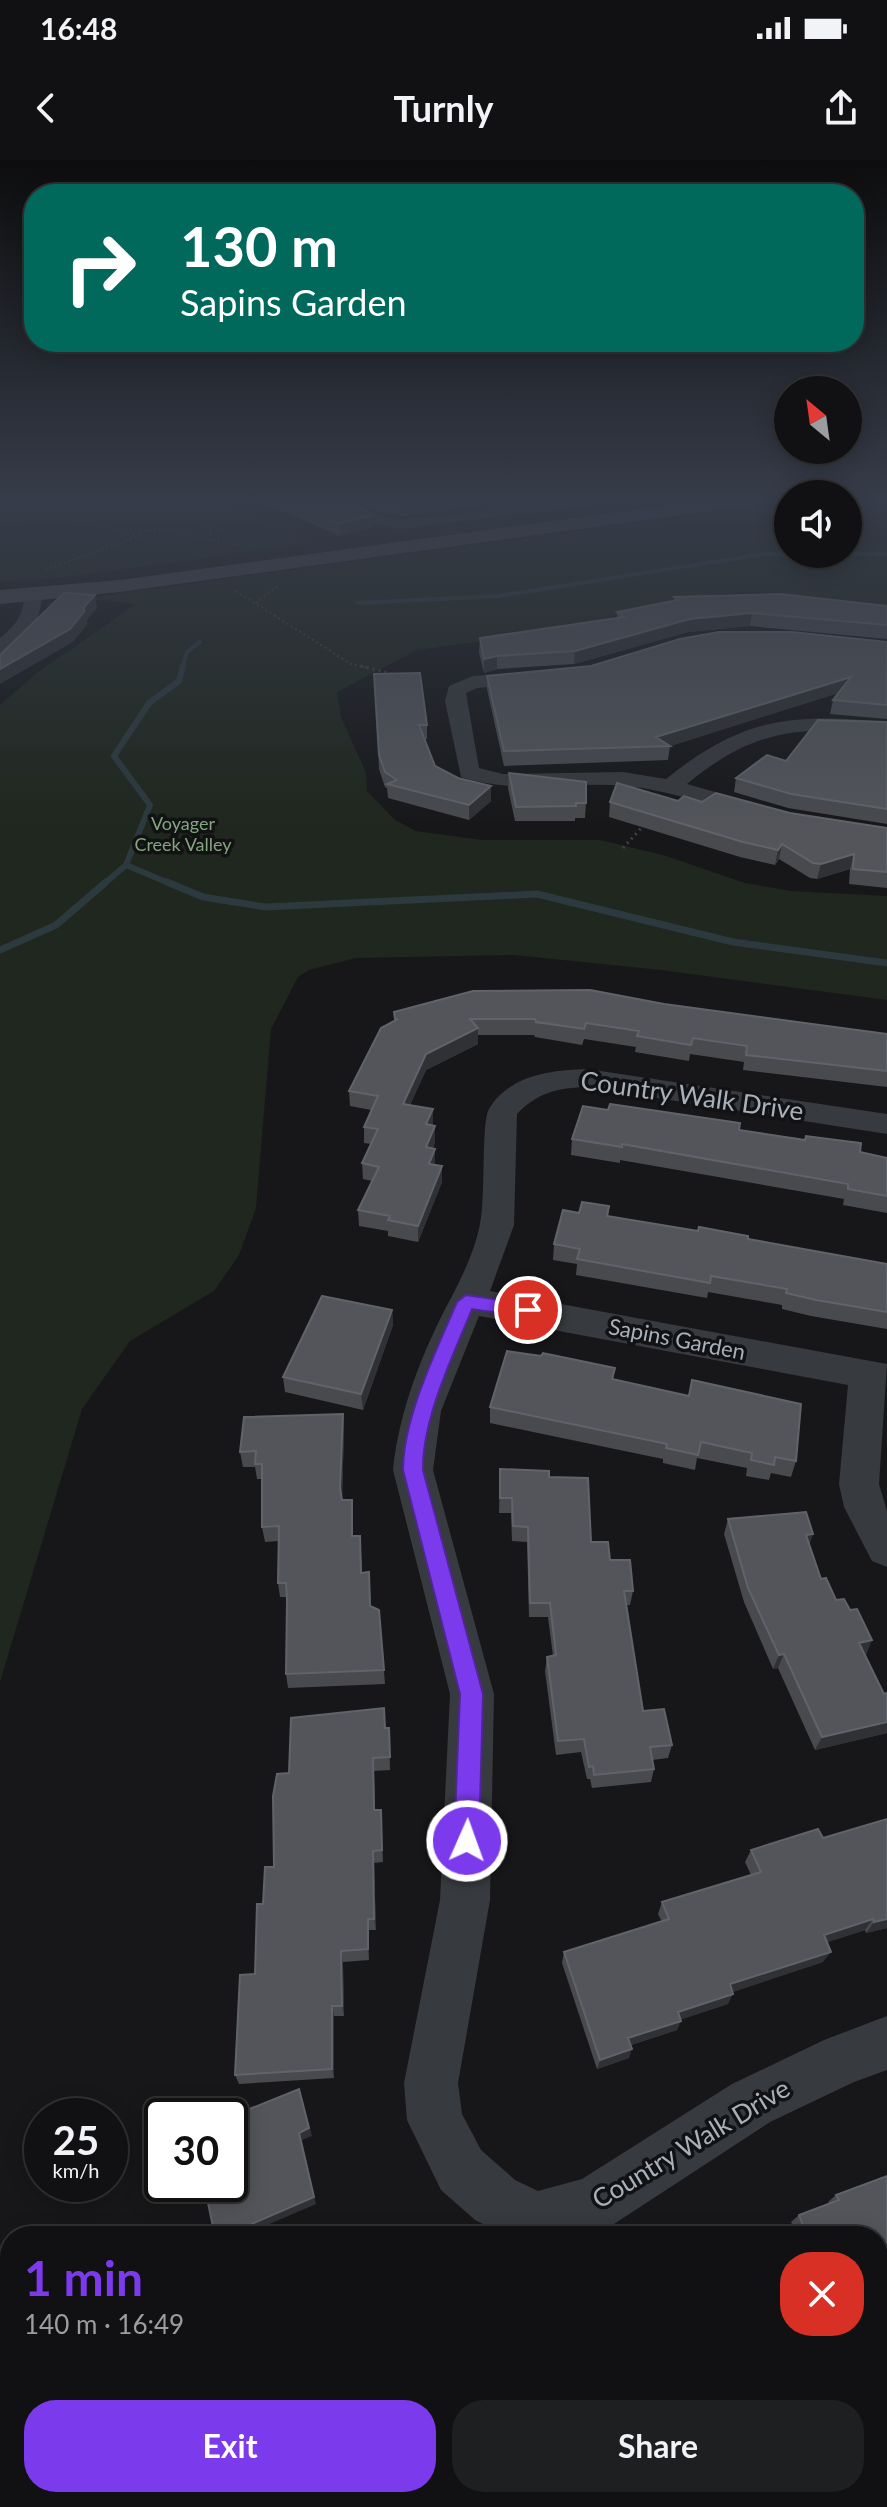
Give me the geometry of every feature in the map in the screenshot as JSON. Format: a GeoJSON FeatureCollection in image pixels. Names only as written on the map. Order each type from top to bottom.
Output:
{"type":"FeatureCollection","features":[{"type":"Feature","properties":{"kind":"street"},"geometry":{"type":"LineString","coordinates":[[0,647],[12,640],[32,617],[33,608]]}},
{"type":"Feature","properties":{"kind":"street"},"geometry":{"type":"LineString","coordinates":[[558,676],[473,682],[456,690],[455,701],[469,772],[499,780],[601,778],[675,785],[771,814]]}},
{"type":"Feature","properties":{"kind":"street"},"geometry":{"type":"LineString","coordinates":[[675,785],[720,748],[788,726],[820,722],[887,728]]}},
{"type":"Feature","properties":{"kind":"street","name":"Country Walk Drive"},"geometry":{"type":"LineString","coordinates":[[887,1124],[587,1078],[542,1081],[519,1093],[502,1112],[502,1163],[494,1238],[436,1374],[413,1452],[413,1470],[472,1694],[465,1900],[431,2083],[435,2120],[461,2170],[495,2200],[536,2220],[594,2204],[751,2103],[843,2059],[887,2043]]}},
{"type":"Feature","properties":{"kind":"street","name":"Sapins Garden"},"geometry":{"type":"LineString","coordinates":[[466,1302],[513,1307],[877,1377]]}},
{"type":"Feature","properties":{"kind":"street"},"geometry":{"type":"LineString","coordinates":[[877,1377],[859,1484],[864,1507],[887,1549]]}},
{"type":"Feature","properties":{"kind":"path"},"geometry":{"type":"LineString","coordinates":[[263,608],[351,664],[396,675]]}},
{"type":"Feature","properties":{"kind":"path"},"geometry":{"type":"LineString","coordinates":[[623,848],[675,785]]}},
{"type":"Feature","properties":{"kind":"green space","name":"Voyager Creek Valley"},"geometry":{"type":"Polygon","coordinates":[[[131,608],[641,608],[593,626],[417,650],[337,692],[341,717],[366,773],[367,791],[395,820],[416,831],[482,840],[600,840],[663,855],[745,883],[791,891],[887,896],[887,1000],[661,970],[514,955],[356,958],[309,970],[298,977],[271,1029],[256,1208],[239,1255],[214,1291],[130,1341],[82,1409],[0,1682],[0,705],[37,673],[131,608]]]}},
{"type":"Feature","properties":{"kind":"green space","name":"Voyager Creek Valley"},"geometry":{"type":"Polygon","coordinates":[[[842,608],[887,608],[887,612],[842,608]]]}},
{"type":"Feature","properties":{"kind":"building"},"geometry":{"type":"Polygon","coordinates":[[[49,608],[84,608],[84,612],[70,629],[0,669],[0,655],[49,608]]]}},
{"type":"Feature","properties":{"kind":"building"},"geometry":{"type":"Polygon","coordinates":[[[640,608],[887,608],[887,625],[752,613],[690,619],[575,651],[484,659],[480,638],[624,617],[617,612],[640,608]]]}},
{"type":"Feature","properties":{"kind":"building"},"geometry":{"type":"Polygon","coordinates":[[[719,632],[792,632],[887,642],[887,705],[833,700],[851,677],[656,737],[670,746],[504,751],[487,676],[591,666],[680,639],[719,632]]]}},
{"type":"Feature","properties":{"kind":"building"},"geometry":{"type":"Polygon","coordinates":[[[420,673],[427,725],[419,725],[435,766],[458,778],[491,786],[469,805],[387,784],[397,780],[385,772],[379,755],[374,674],[420,673]]]}},
{"type":"Feature","properties":{"kind":"building"},"geometry":{"type":"Polygon","coordinates":[[[818,720],[887,722],[887,809],[791,794],[736,778],[767,755],[786,761],[818,720]]]}},
{"type":"Feature","properties":{"kind":"building"},"geometry":{"type":"Polygon","coordinates":[[[509,773],[586,782],[586,803],[576,803],[576,806],[516,807],[509,773]]]}},
{"type":"Feature","properties":{"kind":"building"},"geometry":{"type":"Polygon","coordinates":[[[617,783],[678,801],[684,796],[702,802],[716,793],[790,813],[887,828],[887,872],[853,869],[854,854],[821,864],[813,863],[782,844],[778,850],[743,842],[610,802],[617,783]]]}},
{"type":"Feature","properties":{"kind":"building"},"geometry":{"type":"Polygon","coordinates":[[[590,990],[664,1004],[887,1034],[887,1071],[746,1055],[747,1046],[693,1038],[691,1045],[637,1036],[639,1031],[586,1023],[584,1029],[536,1022],[535,1019],[470,1019],[478,1028],[426,1054],[403,1104],[433,1109],[426,1124],[435,1126],[426,1147],[435,1149],[429,1164],[442,1166],[418,1226],[388,1220],[390,1216],[358,1210],[379,1167],[362,1163],[378,1129],[364,1127],[378,1096],[349,1091],[381,1028],[398,1019],[395,1019],[394,1012],[473,991],[590,990]]]}},
{"type":"Feature","properties":{"kind":"building"},"geometry":{"type":"Polygon","coordinates":[[[610,1104],[740,1123],[739,1130],[805,1140],[806,1136],[861,1143],[860,1152],[887,1158],[887,1196],[848,1189],[848,1184],[622,1144],[622,1147],[572,1139],[583,1106],[608,1110],[610,1104]]]}},
{"type":"Feature","properties":{"kind":"building"},"geometry":{"type":"Polygon","coordinates":[[[582,1202],[609,1206],[607,1216],[698,1231],[699,1227],[887,1264],[887,1312],[816,1300],[786,1293],[787,1289],[711,1276],[710,1283],[577,1259],[580,1249],[554,1244],[563,1210],[579,1213],[582,1202]]]}},
{"type":"Feature","properties":{"kind":"building"},"geometry":{"type":"Polygon","coordinates":[[[322,1296],[392,1310],[361,1394],[283,1377],[322,1296]]]}},
{"type":"Feature","properties":{"kind":"building"},"geometry":{"type":"Polygon","coordinates":[[[507,1351],[541,1356],[543,1353],[615,1368],[612,1379],[689,1396],[692,1380],[801,1404],[796,1461],[775,1457],[774,1465],[751,1460],[752,1453],[701,1442],[698,1455],[666,1448],[667,1444],[490,1407],[507,1351]]]}},
{"type":"Feature","properties":{"kind":"building"},"geometry":{"type":"Polygon","coordinates":[[[343,1414],[340,1488],[342,1500],[352,1500],[352,1536],[360,1536],[361,1573],[369,1572],[370,1606],[379,1610],[384,1670],[286,1674],[287,1601],[286,1583],[278,1583],[279,1526],[262,1527],[262,1464],[255,1464],[256,1451],[240,1452],[244,1417],[343,1414]]]}},
{"type":"Feature","properties":{"kind":"building"},"geometry":{"type":"Polygon","coordinates":[[[500,1469],[549,1471],[549,1477],[588,1478],[591,1542],[608,1542],[610,1560],[630,1560],[633,1591],[624,1591],[643,1711],[664,1709],[672,1745],[650,1747],[654,1769],[594,1775],[593,1766],[589,1767],[584,1739],[558,1741],[547,1657],[556,1655],[550,1603],[530,1603],[528,1527],[513,1526],[512,1498],[500,1498],[500,1469]]]}},
{"type":"Feature","properties":{"kind":"building"},"geometry":{"type":"Polygon","coordinates":[[[806,1512],[813,1534],[806,1535],[821,1579],[826,1578],[836,1600],[844,1599],[850,1610],[857,1609],[872,1640],[859,1643],[884,1694],[887,1693],[887,1722],[822,1737],[784,1654],[779,1655],[748,1588],[728,1519],[806,1512]]]}},
{"type":"Feature","properties":{"kind":"building"},"geometry":{"type":"Polygon","coordinates":[[[384,1708],[385,1728],[389,1728],[390,1757],[373,1758],[374,1810],[381,1810],[382,1850],[373,1851],[374,1919],[368,1919],[368,1949],[341,1951],[342,2006],[332,2006],[332,2069],[235,2075],[240,1975],[255,1974],[257,1904],[263,1904],[265,1867],[274,1867],[273,1796],[277,1774],[289,1773],[291,1718],[384,1708]]]}},
{"type":"Feature","properties":{"kind":"building"},"geometry":{"type":"Polygon","coordinates":[[[887,1819],[887,1919],[874,1922],[873,1919],[824,1935],[831,1952],[730,1984],[733,1994],[678,2012],[681,2021],[628,2038],[632,2049],[600,2060],[564,1952],[669,1919],[662,1902],[761,1872],[751,1850],[818,1829],[823,1838],[887,1819]]]}},
{"type":"Feature","properties":{"kind":"building"},"geometry":{"type":"Polygon","coordinates":[[[299,2089],[309,2128],[299,2133],[314,2197],[247,2226],[213,2226],[208,2202],[248,2202],[248,2110],[299,2089]]]}},
{"type":"Feature","properties":{"kind":"building"},"geometry":{"type":"Polygon","coordinates":[[[887,2176],[887,2226],[803,2226],[799,2215],[839,2200],[836,2195],[887,2176]]]}},
{"type":"Feature","properties":{"kind":"waterway"},"geometry":{"type":"LineString","coordinates":[[182,668],[187,652],[200,642]]}},
{"type":"Feature","properties":{"kind":"waterway"},"geometry":{"type":"LineString","coordinates":[[126,865],[150,805],[114,756],[149,703],[179,681],[183,666]]}},
{"type":"Feature","properties":{"kind":"waterway"},"geometry":{"type":"LineString","coordinates":[[104,884],[126,865]]}},
{"type":"Feature","properties":{"kind":"waterway"},"geometry":{"type":"LineString","coordinates":[[126,865],[171,884]]}},
{"type":"Feature","properties":{"kind":"waterway"},"geometry":{"type":"LineString","coordinates":[[0,950],[56,925],[106,882]]}},
{"type":"Feature","properties":{"kind":"waterway"},"geometry":{"type":"LineString","coordinates":[[167,882],[203,897],[265,907],[537,894],[733,942],[887,963]]}},
{"type":"Feature","properties":{"kind":"route"},"geometry":{"type":"LineString","coordinates":[[467,1841],[472,1694],[413,1470],[413,1452],[436,1374],[466,1302],[528,1310]]}}]}
